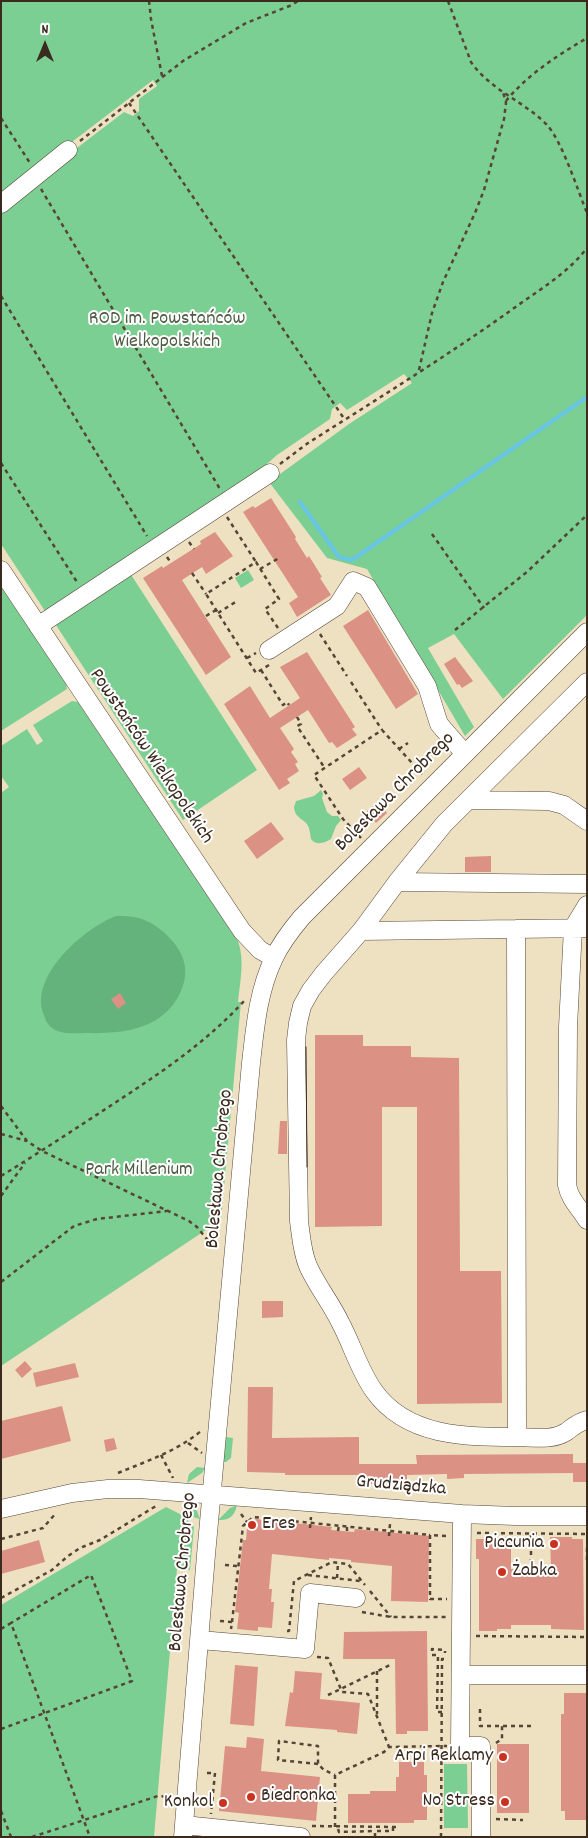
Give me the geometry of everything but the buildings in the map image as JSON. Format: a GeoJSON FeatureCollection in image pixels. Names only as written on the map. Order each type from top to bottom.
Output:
{"type":"FeatureCollection","features":[{"type":"Feature","properties":{"kind":"street"},"geometry":{"type":"LineString","coordinates":[[1,204],[68,150]]}},
{"type":"Feature","properties":{"kind":"street"},"geometry":{"type":"LineString","coordinates":[[38,626],[270,473]]}},
{"type":"Feature","properties":{"kind":"street","name":"Powstańców Wielkopolskich"},"geometry":{"type":"LineString","coordinates":[[1,570],[242,931],[260,950],[274,958]]}},
{"type":"Feature","properties":{"kind":"street"},"geometry":{"type":"LineString","coordinates":[[269,658],[337,606],[353,581],[367,587],[427,686],[439,724],[465,754]]}},
{"type":"Feature","properties":{"kind":"street","name":"Bolesława Chrobrego"},"geometry":{"type":"LineString","coordinates":[[183,1831],[254,1035],[262,992],[274,958],[285,938],[302,917],[587,632]]}},
{"type":"Feature","properties":{"kind":"street"},"geometry":{"type":"LineString","coordinates":[[587,682],[444,824],[397,882],[361,931],[324,973],[302,1006],[298,1023],[296,1061],[299,1221],[302,1242],[308,1264],[316,1282],[340,1320],[374,1391],[391,1409],[412,1423],[436,1432],[462,1436],[557,1436],[565,1433],[581,1421],[587,1420]]}},
{"type":"Feature","properties":{"kind":"street"},"geometry":{"type":"LineString","coordinates":[[468,800],[549,801],[564,805],[587,821]]}},
{"type":"Feature","properties":{"kind":"street"},"geometry":{"type":"LineString","coordinates":[[397,882],[587,884]]}},
{"type":"Feature","properties":{"kind":"street"},"geometry":{"type":"LineString","coordinates":[[587,906],[580,928],[568,1027],[567,1185],[569,1195],[587,1220]]}},
{"type":"Feature","properties":{"kind":"street"},"geometry":{"type":"LineString","coordinates":[[361,931],[580,928]]}},
{"type":"Feature","properties":{"kind":"street"},"geometry":{"type":"LineString","coordinates":[[516,929],[517,1437]]}},
{"type":"Feature","properties":{"kind":"street","name":"Grudziądzka"},"geometry":{"type":"LineString","coordinates":[[1,1510],[72,1493],[108,1489],[159,1490],[275,1498],[462,1514],[587,1516]]}},
{"type":"Feature","properties":{"kind":"street"},"geometry":{"type":"LineString","coordinates":[[462,1514],[467,1535],[457,1667],[460,1746],[481,1746],[481,1837]]}},
{"type":"Feature","properties":{"kind":"street"},"geometry":{"type":"LineString","coordinates":[[200,1640],[305,1649],[310,1593],[358,1589]]}},
{"type":"Feature","properties":{"kind":"street"},"geometry":{"type":"LineString","coordinates":[[457,1667],[587,1675]]}},
{"type":"Feature","properties":{"kind":"street"},"geometry":{"type":"LineString","coordinates":[[183,1831],[210,1828],[301,1837]]}},
{"type":"Feature","properties":{"kind":"path"},"geometry":{"type":"LineString","coordinates":[[149,1],[162,77]]}},
{"type":"Feature","properties":{"kind":"path"},"geometry":{"type":"LineString","coordinates":[[68,150],[183,61],[246,23],[292,6],[298,1]]}},
{"type":"Feature","properties":{"kind":"path"},"geometry":{"type":"LineString","coordinates":[[448,1],[471,62],[486,78],[535,114],[549,127],[559,144],[587,213]]}},
{"type":"Feature","properties":{"kind":"path"},"geometry":{"type":"LineString","coordinates":[[506,101],[530,77],[587,38]]}},
{"type":"Feature","properties":{"kind":"path"},"geometry":{"type":"LineString","coordinates":[[419,372],[432,313],[443,282],[484,190],[504,118],[506,101],[503,92]]}},
{"type":"Feature","properties":{"kind":"path"},"geometry":{"type":"LineString","coordinates":[[129,103],[345,420]]}},
{"type":"Feature","properties":{"kind":"path"},"geometry":{"type":"LineString","coordinates":[[1,118],[34,169]]}},
{"type":"Feature","properties":{"kind":"path"},"geometry":{"type":"LineString","coordinates":[[37,184],[223,494]]}},
{"type":"Feature","properties":{"kind":"path"},"geometry":{"type":"LineString","coordinates":[[270,473],[308,443],[488,327],[556,280],[574,264],[587,248]]}},
{"type":"Feature","properties":{"kind":"path"},"geometry":{"type":"LineString","coordinates":[[1,296],[150,542]]}},
{"type":"Feature","properties":{"kind":"path"},"geometry":{"type":"LineString","coordinates":[[1,463],[81,589]]}},
{"type":"Feature","properties":{"kind":"path"},"geometry":{"type":"LineString","coordinates":[[455,630],[528,571],[587,515]]}},
{"type":"Feature","properties":{"kind":"path"},"geometry":{"type":"LineString","coordinates":[[219,521],[227,516],[280,600],[265,609],[278,628],[272,632]]}},
{"type":"Feature","properties":{"kind":"path"},"geometry":{"type":"LineString","coordinates":[[432,534],[484,608]]}},
{"type":"Feature","properties":{"kind":"path"},"geometry":{"type":"LineString","coordinates":[[166,555],[171,563]]}},
{"type":"Feature","properties":{"kind":"path"},"geometry":{"type":"LineString","coordinates":[[260,569],[279,558]]}},
{"type":"Feature","properties":{"kind":"path"},"geometry":{"type":"LineString","coordinates":[[206,594],[256,562]]}},
{"type":"Feature","properties":{"kind":"path"},"geometry":{"type":"LineString","coordinates":[[192,573],[256,673],[269,658]]}},
{"type":"Feature","properties":{"kind":"path"},"geometry":{"type":"LineString","coordinates":[[206,616],[237,601]]}},
{"type":"Feature","properties":{"kind":"path"},"geometry":{"type":"LineString","coordinates":[[319,633],[347,676]]}},
{"type":"Feature","properties":{"kind":"path"},"geometry":{"type":"LineString","coordinates":[[260,670],[283,705],[287,702],[289,705]]}},
{"type":"Feature","properties":{"kind":"path"},"geometry":{"type":"LineString","coordinates":[[351,682],[382,730],[424,776]]}},
{"type":"Feature","properties":{"kind":"path"},"geometry":{"type":"LineString","coordinates":[[297,717],[301,724],[297,726],[324,767]]}},
{"type":"Feature","properties":{"kind":"path"},"geometry":{"type":"LineString","coordinates":[[363,840],[342,819],[314,775],[382,730]]}},
{"type":"Feature","properties":{"kind":"path"},"geometry":{"type":"LineString","coordinates":[[399,749],[408,743]]}},
{"type":"Feature","properties":{"kind":"path"},"geometry":{"type":"LineString","coordinates":[[1,1176],[152,1079],[192,1050],[228,1018],[244,1001],[246,994]]}},
{"type":"Feature","properties":{"kind":"path"},"geometry":{"type":"LineString","coordinates":[[1,1106],[27,1141]]}},
{"type":"Feature","properties":{"kind":"path"},"geometry":{"type":"LineString","coordinates":[[1,1134],[27,1141],[42,1151],[168,1210],[197,1227],[210,1243]]}},
{"type":"Feature","properties":{"kind":"path"},"geometry":{"type":"LineString","coordinates":[[1,1196],[27,1160]]}},
{"type":"Feature","properties":{"kind":"path"},"geometry":{"type":"LineString","coordinates":[[1,1282],[74,1226],[97,1219],[168,1210]]}},
{"type":"Feature","properties":{"kind":"path"},"geometry":{"type":"LineString","coordinates":[[113,1476],[187,1443],[206,1427]]}},
{"type":"Feature","properties":{"kind":"path"},"geometry":{"type":"LineString","coordinates":[[187,1443],[205,1455]]}},
{"type":"Feature","properties":{"kind":"path"},"geometry":{"type":"LineString","coordinates":[[161,1455],[175,1481]]}},
{"type":"Feature","properties":{"kind":"path"},"geometry":{"type":"LineString","coordinates":[[1,1598],[52,1570],[80,1548],[100,1540],[156,1505],[156,1502]]}},
{"type":"Feature","properties":{"kind":"path"},"geometry":{"type":"LineString","coordinates":[[1,1539],[43,1528],[56,1513]]}},
{"type":"Feature","properties":{"kind":"path"},"geometry":{"type":"LineString","coordinates":[[241,1514],[247,1522]]}},
{"type":"Feature","properties":{"kind":"path"},"geometry":{"type":"LineString","coordinates":[[310,1528],[311,1516]]}},
{"type":"Feature","properties":{"kind":"path"},"geometry":{"type":"LineString","coordinates":[[232,1622],[242,1526],[253,1517],[430,1535],[587,1534]]}},
{"type":"Feature","properties":{"kind":"path"},"geometry":{"type":"LineString","coordinates":[[389,1536],[390,1520]]}},
{"type":"Feature","properties":{"kind":"path"},"geometry":{"type":"LineString","coordinates":[[338,1531],[339,1525]]}},
{"type":"Feature","properties":{"kind":"path"},"geometry":{"type":"LineString","coordinates":[[347,1526],[347,1532]]}},
{"type":"Feature","properties":{"kind":"path"},"geometry":{"type":"LineString","coordinates":[[531,1564],[532,1527]]}},
{"type":"Feature","properties":{"kind":"path"},"geometry":{"type":"LineString","coordinates":[[430,1535],[430,1599],[461,1599]]}},
{"type":"Feature","properties":{"kind":"path"},"geometry":{"type":"LineString","coordinates":[[587,1548],[587,1563]]}},
{"type":"Feature","properties":{"kind":"path"},"geometry":{"type":"LineString","coordinates":[[336,1559],[337,1578]]}},
{"type":"Feature","properties":{"kind":"path"},"geometry":{"type":"LineString","coordinates":[[225,1565],[237,1566]]}},
{"type":"Feature","properties":{"kind":"path"},"geometry":{"type":"LineString","coordinates":[[1,1629],[91,1575],[132,1681],[1,1729]]}},
{"type":"Feature","properties":{"kind":"path"},"geometry":{"type":"LineString","coordinates":[[306,1575],[337,1578],[358,1589]]}},
{"type":"Feature","properties":{"kind":"path"},"geometry":{"type":"LineString","coordinates":[[282,1630],[289,1631],[294,1582]]}},
{"type":"Feature","properties":{"kind":"path"},"geometry":{"type":"LineString","coordinates":[[391,1617],[461,1617]]}},
{"type":"Feature","properties":{"kind":"path"},"geometry":{"type":"LineString","coordinates":[[220,1621],[225,1621]]}},
{"type":"Feature","properties":{"kind":"path"},"geometry":{"type":"LineString","coordinates":[[11,1623],[90,1837]]}},
{"type":"Feature","properties":{"kind":"path"},"geometry":{"type":"LineString","coordinates":[[472,1636],[587,1637]]}},
{"type":"Feature","properties":{"kind":"path"},"geometry":{"type":"LineString","coordinates":[[442,1712],[437,1712],[438,1655],[432,1655],[432,1649],[445,1650],[445,1652]]}},
{"type":"Feature","properties":{"kind":"path"},"geometry":{"type":"LineString","coordinates":[[328,1658],[342,1692],[368,1694],[389,1747]]}},
{"type":"Feature","properties":{"kind":"path"},"geometry":{"type":"LineString","coordinates":[[441,1837],[442,1659],[457,1667]]}},
{"type":"Feature","properties":{"kind":"path"},"geometry":{"type":"LineString","coordinates":[[328,1695],[390,1664]]}},
{"type":"Feature","properties":{"kind":"path"},"geometry":{"type":"LineString","coordinates":[[377,1671],[377,1717]]}},
{"type":"Feature","properties":{"kind":"path"},"geometry":{"type":"LineString","coordinates":[[480,1709],[480,1726],[534,1726]]}},
{"type":"Feature","properties":{"kind":"path"},"geometry":{"type":"LineString","coordinates":[[318,1764],[318,1746],[279,1742],[278,1760],[318,1764],[324,1770],[335,1775],[384,1752],[389,1747],[460,1746]]}},
{"type":"Feature","properties":{"kind":"path"},"geometry":{"type":"LineString","coordinates":[[207,1773],[215,1773],[210,1828]]}},
{"type":"Feature","properties":{"kind":"path"},"geometry":{"type":"LineString","coordinates":[[335,1775],[337,1828],[339,1832],[393,1831],[393,1827]]}},
{"type":"Feature","properties":{"kind":"path"},"geometry":{"type":"LineString","coordinates":[[32,1837],[158,1796],[173,1797]]}},
{"type":"Feature","properties":{"kind":"path"},"geometry":{"type":"LineString","coordinates":[[1,1810],[11,1837]]}},
{"type":"Feature","properties":{"kind":"path"},"geometry":{"type":"LineString","coordinates":[[495,1820],[523,1820]]}},
{"type":"Feature","properties":{"kind":"path"},"geometry":{"type":"LineString","coordinates":[[375,1831],[375,1837]]}},
{"type":"Feature","properties":{"kind":"green space","name":"ROD im. Powstańców Wielkopolskich"},"geometry":{"type":"Polygon","coordinates":[[[1,1],[587,1],[587,615],[503,699],[454,634],[428,648],[474,727],[465,736],[367,569],[327,558],[269,482],[349,424],[412,383],[404,374],[347,410],[340,403],[332,409],[330,419],[277,455],[259,471],[47,614],[1,544],[1,1]],[[153,80],[68,145],[73,151],[124,112],[133,116],[139,111],[139,99],[157,86],[153,80]]]}},
{"type":"Feature","properties":{"kind":"green space"},"geometry":{"type":"Polygon","coordinates":[[[248,570],[254,580],[241,588],[235,578],[248,570]]]}},
{"type":"Feature","properties":{"kind":"green space"},"geometry":{"type":"Polygon","coordinates":[[[130,573],[257,770],[183,820],[54,622],[130,573]]]}},
{"type":"Feature","properties":{"kind":"green space"},"geometry":{"type":"Polygon","coordinates":[[[1,586],[66,683],[67,689],[1,731],[1,586]]]}},
{"type":"Feature","properties":{"kind":"green space","name":"Park Millenium"},"geometry":{"type":"Polygon","coordinates":[[[72,701],[78,702],[238,941],[242,964],[238,1002],[241,1002],[221,1220],[1,1366],[1,793],[9,787],[1,776],[1,746],[27,729],[37,745],[43,741],[33,725],[72,701]]]}},
{"type":"Feature","properties":{"kind":"green space"},"geometry":{"type":"Polygon","coordinates":[[[321,790],[327,812],[332,816],[338,816],[341,820],[336,826],[331,839],[323,843],[315,843],[311,839],[308,826],[297,815],[294,807],[296,801],[314,796],[321,790]]]}},
{"type":"Feature","properties":{"kind":"green space"},"geometry":{"type":"Polygon","coordinates":[[[116,916],[135,917],[149,922],[176,945],[185,967],[180,993],[173,1005],[163,1015],[140,1027],[126,1031],[99,1033],[59,1032],[46,1021],[41,1000],[44,985],[51,970],[62,956],[89,931],[116,916]]]}},
{"type":"Feature","properties":{"kind":"green space"},"geometry":{"type":"Polygon","coordinates":[[[226,1437],[233,1438],[231,1458],[223,1462],[226,1437]]]}},
{"type":"Feature","properties":{"kind":"green space"},"geometry":{"type":"Polygon","coordinates":[[[197,1467],[205,1468],[202,1473],[187,1483],[189,1474],[197,1467]]]}},
{"type":"Feature","properties":{"kind":"green space"},"geometry":{"type":"Polygon","coordinates":[[[186,1501],[197,1511],[200,1519],[193,1517],[185,1509],[186,1501]]]}},
{"type":"Feature","properties":{"kind":"green space"},"geometry":{"type":"Polygon","coordinates":[[[237,1505],[231,1517],[218,1520],[230,1508],[237,1505]]]}},
{"type":"Feature","properties":{"kind":"green space"},"geometry":{"type":"Polygon","coordinates":[[[166,1507],[184,1516],[194,1527],[190,1570],[177,1569],[154,1837],[1,1837],[1,1605],[166,1507]]]}},
{"type":"Feature","properties":{"kind":"green space"},"geometry":{"type":"Polygon","coordinates":[[[444,1764],[467,1764],[468,1828],[444,1828],[444,1764]]]}},
{"type":"Feature","properties":{"kind":"waterway"},"geometry":{"type":"LineString","coordinates":[[300,502],[339,557],[352,560],[587,397]]}},
{"type":"Feature","properties":{"kind":"tram line"},"geometry":{"type":"LineString","coordinates":[[306,1047],[307,1167]]}},
{"type":"Feature","properties":{"kind":"place","name":"Eres"},"geometry":{"type":"Point","coordinates":[252,1525]}},
{"type":"Feature","properties":{"kind":"place","name":"Piccunia"},"geometry":{"type":"Point","coordinates":[554,1544]}},
{"type":"Feature","properties":{"kind":"place","name":"Żabka"},"geometry":{"type":"Point","coordinates":[502,1572]}},
{"type":"Feature","properties":{"kind":"place","name":"Arpi Reklamy"},"geometry":{"type":"Point","coordinates":[503,1757]}},
{"type":"Feature","properties":{"kind":"place","name":"Biedronka"},"geometry":{"type":"Point","coordinates":[251,1797]}},
{"type":"Feature","properties":{"kind":"place","name":"No Stress"},"geometry":{"type":"Point","coordinates":[505,1802]}},
{"type":"Feature","properties":{"kind":"place","name":"Konkol"},"geometry":{"type":"Point","coordinates":[223,1803]}}]}
